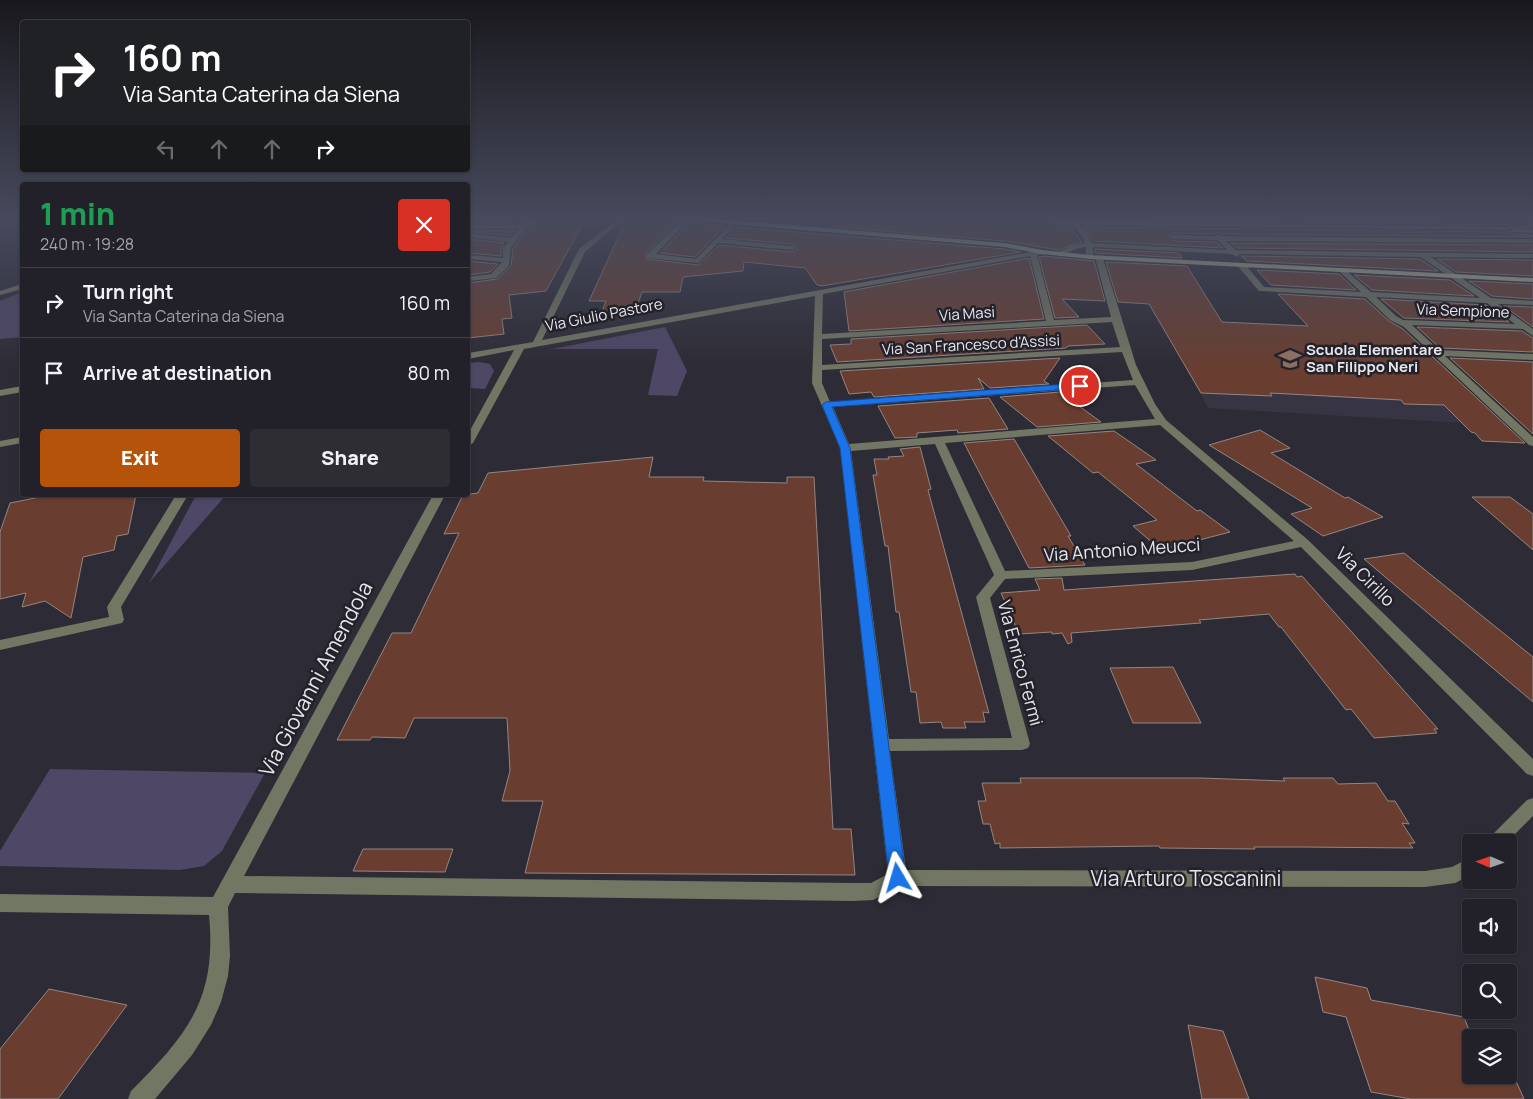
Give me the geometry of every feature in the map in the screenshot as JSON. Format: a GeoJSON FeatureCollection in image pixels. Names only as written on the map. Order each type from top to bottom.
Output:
{"type":"FeatureCollection","features":[{"type":"Feature","properties":{"kind":"main road"},"geometry":{"type":"LineString","coordinates":[[1301,268],[1531,281]]}},
{"type":"Feature","properties":{"kind":"street"},"geometry":{"type":"LineString","coordinates":[[470,279],[493,276],[501,268]]}},
{"type":"Feature","properties":{"kind":"street"},"geometry":{"type":"LineString","coordinates":[[536,344],[573,268]]}},
{"type":"Feature","properties":{"kind":"street","name":"Via Giulio Pastore"},"geometry":{"type":"LineString","coordinates":[[470,356],[952,268]]}},
{"type":"Feature","properties":{"kind":"street"},"geometry":{"type":"LineString","coordinates":[[1040,268],[1051,323]]}},
{"type":"Feature","properties":{"kind":"street","name":"Via Cirillo"},"geometry":{"type":"LineString","coordinates":[[1098,268],[1138,382],[1150,407],[1162,422],[1304,543],[1533,769]]}},
{"type":"Feature","properties":{"kind":"street"},"geometry":{"type":"LineString","coordinates":[[1246,268],[1262,289],[1533,303]]}},
{"type":"Feature","properties":{"kind":"street"},"geometry":{"type":"LineString","coordinates":[[1443,268],[1533,334]]}},
{"type":"Feature","properties":{"kind":"street"},"geometry":{"type":"LineString","coordinates":[[1343,270],[1393,318],[1404,324],[1436,352],[1533,443]]}},
{"type":"Feature","properties":{"kind":"street"},"geometry":{"type":"LineString","coordinates":[[0,293],[20,288]]}},
{"type":"Feature","properties":{"kind":"street"},"geometry":{"type":"LineString","coordinates":[[139,1099],[174,1061],[206,1010],[216,986],[220,955],[218,906],[230,884],[853,892],[873,890],[898,878],[845,448],[817,383],[819,292]]}},
{"type":"Feature","properties":{"kind":"street","name":"Via Masi"},"geometry":{"type":"LineString","coordinates":[[818,337],[1117,319]]}},
{"type":"Feature","properties":{"kind":"street","name":"Via Sempione"},"geometry":{"type":"LineString","coordinates":[[1404,324],[1525,327]]}},
{"type":"Feature","properties":{"kind":"street"},"geometry":{"type":"LineString","coordinates":[[470,439],[520,347]]}},
{"type":"Feature","properties":{"kind":"street","name":"Via San Francesco d'Assisi"},"geometry":{"type":"LineString","coordinates":[[817,368],[1127,349]]}},
{"type":"Feature","properties":{"kind":"street"},"geometry":{"type":"LineString","coordinates":[[1436,352],[1533,357]]}},
{"type":"Feature","properties":{"kind":"street"},"geometry":{"type":"LineString","coordinates":[[826,405],[1138,382]]}},
{"type":"Feature","properties":{"kind":"street"},"geometry":{"type":"LineString","coordinates":[[0,393],[20,389]]}},
{"type":"Feature","properties":{"kind":"street"},"geometry":{"type":"LineString","coordinates":[[845,448],[1162,422]]}},
{"type":"Feature","properties":{"kind":"street"},"geometry":{"type":"LineString","coordinates":[[0,444],[20,440]]}},
{"type":"Feature","properties":{"kind":"street","name":"Via Enrico Fermi"},"geometry":{"type":"LineString","coordinates":[[882,745],[1022,744],[984,597],[1001,574],[939,440]]}},
{"type":"Feature","properties":{"kind":"street"},"geometry":{"type":"LineString","coordinates":[[0,645],[117,620],[114,607],[181,497]]}},
{"type":"Feature","properties":{"kind":"street","name":"Via Giovanni Amendola"},"geometry":{"type":"LineString","coordinates":[[230,884],[438,497]]}},
{"type":"Feature","properties":{"kind":"street","name":"Via Antonio Meucci"},"geometry":{"type":"LineString","coordinates":[[1001,574],[1192,566],[1304,543]]}},
{"type":"Feature","properties":{"kind":"street"},"geometry":{"type":"LineString","coordinates":[[1504,834],[1533,805]]}},
{"type":"Feature","properties":{"kind":"street","name":"Via Arturo Toscanini"},"geometry":{"type":"LineString","coordinates":[[898,878],[1425,879],[1455,875],[1462,871]]}},
{"type":"Feature","properties":{"kind":"street"},"geometry":{"type":"LineString","coordinates":[[0,904],[218,906]]}},
{"type":"Feature","properties":{"kind":"shaded area"},"geometry":{"type":"Polygon","coordinates":[[[20,293],[20,337],[0,339],[0,301],[20,293]]]}},
{"type":"Feature","properties":{"kind":"shaded area","name":"Scuola Elementare San Filippo Neri"},"geometry":{"type":"Polygon","coordinates":[[[1158,319],[1370,329],[1463,423],[1208,408],[1158,319]]]}},
{"type":"Feature","properties":{"kind":"shaded area"},"geometry":{"type":"Polygon","coordinates":[[[665,327],[687,371],[677,396],[648,395],[658,349],[552,349],[665,327]]]}},
{"type":"Feature","properties":{"kind":"shaded area"},"geometry":{"type":"Polygon","coordinates":[[[470,363],[490,364],[494,371],[485,389],[470,388],[470,363]]]}},
{"type":"Feature","properties":{"kind":"shaded area"},"geometry":{"type":"Polygon","coordinates":[[[195,497],[224,497],[149,583],[195,497]]]}},
{"type":"Feature","properties":{"kind":"shaded area"},"geometry":{"type":"Polygon","coordinates":[[[50,769],[265,773],[222,851],[204,866],[180,870],[0,866],[0,851],[50,769]]]}},
{"type":"Feature","properties":{"kind":"building"},"geometry":{"type":"Polygon","coordinates":[[[470,268],[494,268],[490,272],[470,275],[470,268]]]}},
{"type":"Feature","properties":{"kind":"building"},"geometry":{"type":"Polygon","coordinates":[[[509,268],[558,268],[546,291],[509,295],[512,318],[502,319],[504,334],[470,338],[470,283],[497,279],[509,268]]]}},
{"type":"Feature","properties":{"kind":"building"},"geometry":{"type":"Polygon","coordinates":[[[604,268],[743,268],[743,271],[683,277],[680,292],[642,292],[634,315],[601,314],[606,301],[589,301],[604,268]]]}},
{"type":"Feature","properties":{"kind":"building"},"geometry":{"type":"Polygon","coordinates":[[[805,268],[926,268],[822,286],[817,285],[805,268]]]}},
{"type":"Feature","properties":{"kind":"building"},"geometry":{"type":"Polygon","coordinates":[[[973,268],[1032,268],[1044,319],[849,331],[844,292],[973,268]]]}},
{"type":"Feature","properties":{"kind":"building"},"geometry":{"type":"Polygon","coordinates":[[[1042,268],[1096,268],[1105,301],[1062,299],[1079,317],[1055,318],[1042,268]]]}},
{"type":"Feature","properties":{"kind":"building"},"geometry":{"type":"Polygon","coordinates":[[[1108,268],[1188,268],[1222,322],[1308,326],[1278,294],[1365,299],[1389,321],[1403,329],[1525,443],[1482,441],[1444,405],[1404,404],[1401,400],[1270,393],[1272,396],[1201,393],[1149,304],[1118,302],[1108,268]]]}},
{"type":"Feature","properties":{"kind":"building"},"geometry":{"type":"Polygon","coordinates":[[[1386,268],[1434,268],[1438,271],[1386,268]]]}},
{"type":"Feature","properties":{"kind":"building"},"geometry":{"type":"Polygon","coordinates":[[[1451,268],[1533,268],[1533,276],[1456,272],[1451,268]]]}},
{"type":"Feature","properties":{"kind":"building"},"geometry":{"type":"Polygon","coordinates":[[[1257,270],[1339,274],[1356,290],[1271,285],[1257,270]]]}},
{"type":"Feature","properties":{"kind":"building"},"geometry":{"type":"Polygon","coordinates":[[[1354,275],[1450,280],[1474,296],[1372,290],[1354,275]]]}},
{"type":"Feature","properties":{"kind":"building"},"geometry":{"type":"Polygon","coordinates":[[[1469,281],[1533,284],[1533,299],[1492,296],[1469,281]]]}},
{"type":"Feature","properties":{"kind":"building"},"geometry":{"type":"Polygon","coordinates":[[[1381,299],[1486,305],[1509,322],[1404,318],[1381,299]]]}},
{"type":"Feature","properties":{"kind":"building"},"geometry":{"type":"Polygon","coordinates":[[[1504,306],[1533,307],[1533,327],[1504,306]]]}},
{"type":"Feature","properties":{"kind":"building"},"geometry":{"type":"Polygon","coordinates":[[[1087,325],[1105,344],[837,362],[830,345],[851,344],[851,339],[1087,325]]]}},
{"type":"Feature","properties":{"kind":"building"},"geometry":{"type":"Polygon","coordinates":[[[1417,327],[1522,331],[1533,338],[1533,352],[1440,348],[1417,327]]]}},
{"type":"Feature","properties":{"kind":"building"},"geometry":{"type":"Polygon","coordinates":[[[1060,358],[1044,381],[1049,384],[990,388],[978,378],[984,389],[874,397],[871,392],[849,394],[840,371],[1060,358]]]}},
{"type":"Feature","properties":{"kind":"building"},"geometry":{"type":"Polygon","coordinates":[[[1450,358],[1533,362],[1533,434],[1450,358]]]}},
{"type":"Feature","properties":{"kind":"building"},"geometry":{"type":"Polygon","coordinates":[[[1060,392],[1101,422],[1037,427],[1000,397],[1060,392]]]}},
{"type":"Feature","properties":{"kind":"building"},"geometry":{"type":"Polygon","coordinates":[[[989,398],[1008,429],[958,433],[957,430],[917,433],[917,437],[895,438],[878,406],[989,398]]]}},
{"type":"Feature","properties":{"kind":"building"},"geometry":{"type":"Polygon","coordinates":[[[1260,430],[1290,448],[1271,453],[1345,498],[1348,497],[1383,517],[1323,536],[1291,514],[1312,508],[1209,445],[1260,430]]]}},
{"type":"Feature","properties":{"kind":"building"},"geometry":{"type":"Polygon","coordinates":[[[1114,431],[1156,460],[1136,464],[1197,511],[1200,510],[1230,532],[1161,550],[1133,526],[1157,520],[1098,472],[1093,473],[1048,436],[1114,431]]]}},
{"type":"Feature","properties":{"kind":"building"},"geometry":{"type":"Polygon","coordinates":[[[1014,439],[1071,536],[1068,536],[1085,565],[1029,568],[964,443],[1014,439]]]}},
{"type":"Feature","properties":{"kind":"building"},"geometry":{"type":"Polygon","coordinates":[[[920,447],[931,489],[928,490],[989,713],[983,712],[985,722],[964,722],[966,728],[943,728],[941,722],[920,723],[916,692],[911,692],[899,612],[896,612],[888,546],[885,546],[873,475],[877,475],[874,459],[904,456],[900,449],[920,447]]]}},
{"type":"Feature","properties":{"kind":"building"},"geometry":{"type":"Polygon","coordinates":[[[653,457],[649,477],[704,477],[703,481],[787,483],[787,477],[814,477],[833,829],[851,829],[855,875],[525,873],[543,801],[502,801],[510,771],[507,718],[414,718],[405,738],[372,737],[370,740],[337,740],[392,633],[411,633],[459,533],[444,534],[462,497],[470,497],[470,494],[478,493],[488,473],[653,457]]]}},
{"type":"Feature","properties":{"kind":"building"},"geometry":{"type":"Polygon","coordinates":[[[40,497],[136,497],[128,534],[117,536],[114,550],[83,557],[71,618],[45,601],[22,607],[26,593],[0,599],[0,532],[10,503],[40,497]]]}},
{"type":"Feature","properties":{"kind":"building"},"geometry":{"type":"Polygon","coordinates":[[[1472,497],[1510,497],[1533,514],[1533,550],[1472,497]]]}},
{"type":"Feature","properties":{"kind":"building"},"geometry":{"type":"Polygon","coordinates":[[[1404,553],[1533,657],[1533,702],[1364,559],[1404,553]]]}},
{"type":"Feature","properties":{"kind":"building"},"geometry":{"type":"Polygon","coordinates":[[[1295,574],[1297,577],[1302,576],[1438,729],[1434,729],[1437,733],[1374,738],[1351,709],[1346,710],[1269,614],[1199,620],[1201,623],[1071,633],[1072,642],[1068,644],[1062,633],[1019,634],[1001,593],[1040,590],[1035,579],[1062,578],[1064,590],[1295,574]]]}},
{"type":"Feature","properties":{"kind":"building"},"geometry":{"type":"Polygon","coordinates":[[[1173,667],[1201,723],[1133,723],[1110,668],[1173,667]]]}},
{"type":"Feature","properties":{"kind":"building"},"geometry":{"type":"Polygon","coordinates":[[[1020,778],[1201,778],[1285,781],[1283,778],[1333,778],[1338,784],[1376,783],[1388,801],[1395,801],[1409,824],[1402,823],[1415,843],[1409,843],[1413,848],[1254,847],[1255,849],[1160,848],[1159,846],[1000,848],[1000,843],[995,844],[990,824],[983,824],[978,801],[986,801],[982,783],[1021,783],[1020,778]]]}},
{"type":"Feature","properties":{"kind":"building"},"geometry":{"type":"Polygon","coordinates":[[[363,849],[453,849],[445,872],[353,871],[363,849]]]}},
{"type":"Feature","properties":{"kind":"building"},"geometry":{"type":"Polygon","coordinates":[[[1315,977],[1367,988],[1371,1000],[1462,1017],[1469,1029],[1462,1029],[1462,1084],[1517,1083],[1524,1099],[1411,1099],[1371,1092],[1346,1017],[1323,1012],[1315,977]]]}},
{"type":"Feature","properties":{"kind":"building"},"geometry":{"type":"Polygon","coordinates":[[[49,989],[127,1005],[58,1099],[0,1099],[0,1049],[49,989]]]}},
{"type":"Feature","properties":{"kind":"building"},"geometry":{"type":"Polygon","coordinates":[[[1188,1025],[1223,1031],[1249,1099],[1202,1099],[1188,1025]]]}},
{"type":"Feature","properties":{"kind":"place","name":"Scuola Elementare San Filippo Neri"},"geometry":{"type":"Point","coordinates":[1290,359]}},
{"type":"Feature","properties":{"kind":"route"},"geometry":{"type":"LineString","coordinates":[[898,878],[845,448],[826,405],[1080,386]]}}]}
